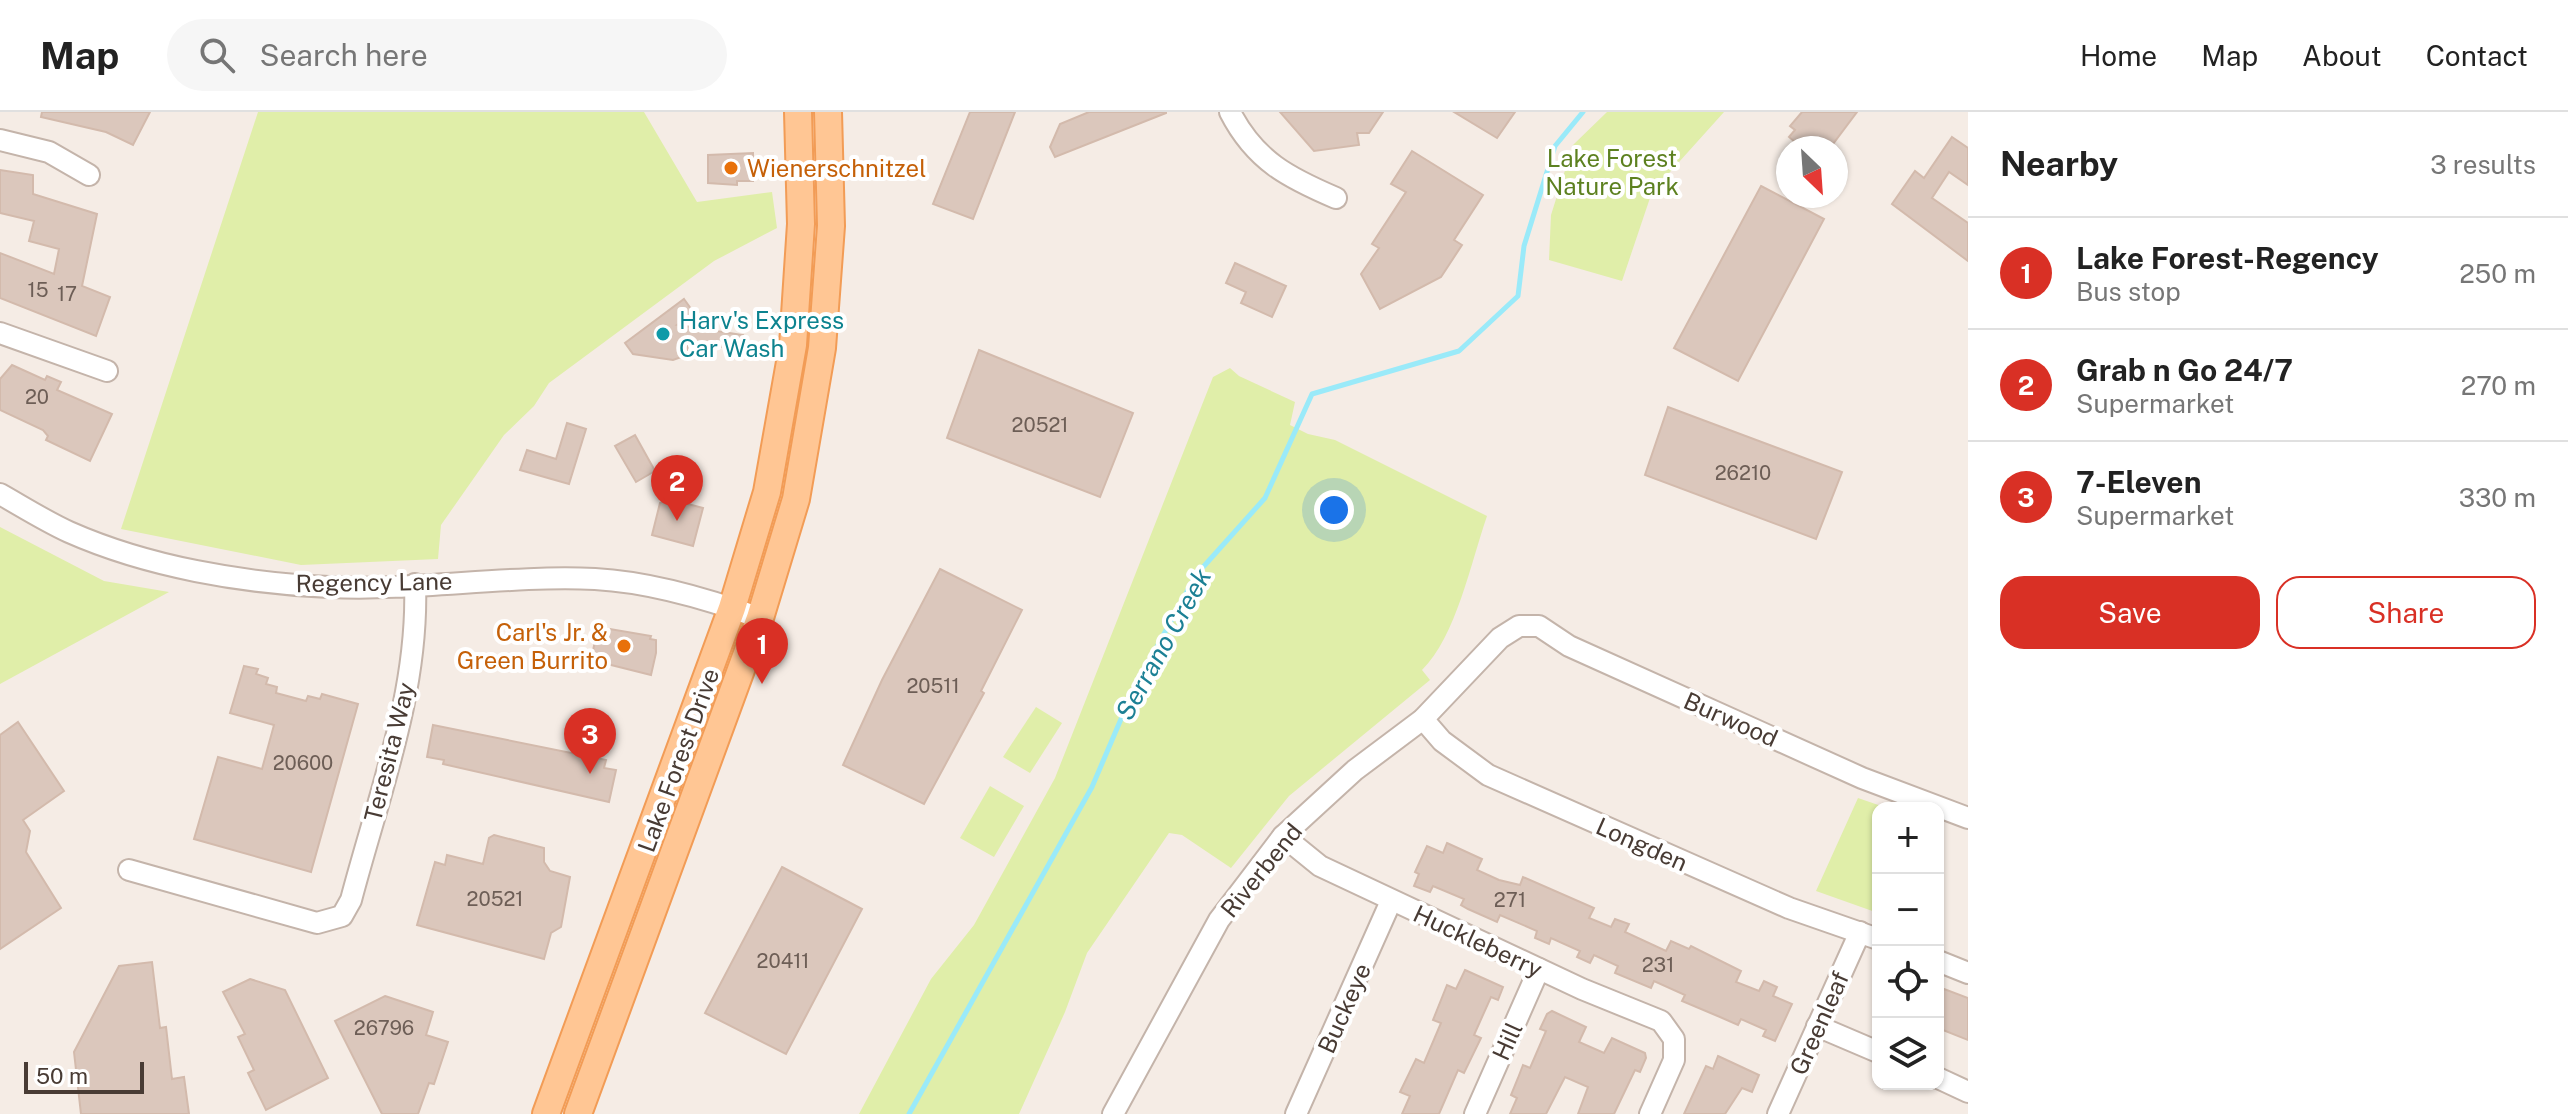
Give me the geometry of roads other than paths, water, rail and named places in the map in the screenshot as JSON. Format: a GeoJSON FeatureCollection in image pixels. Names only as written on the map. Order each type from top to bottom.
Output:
{"type":"FeatureCollection","features":[{"type":"Feature","properties":{"kind":"main road","name":"Lake Forest Drive"},"geometry":{"type":"LineString","coordinates":[[546,1114],[732,608],[767,492],[793,345],[801,224],[798,112]]}},
{"type":"Feature","properties":{"kind":"main road","name":"Lake Forest Drive"},"geometry":{"type":"LineString","coordinates":[[578,1114],[760,618],[796,499],[822,348],[831,226],[828,112]]}},
{"type":"Feature","properties":{"kind":"street"},"geometry":{"type":"LineString","coordinates":[[1230,112],[1257,152],[1285,176],[1336,198]]}},
{"type":"Feature","properties":{"kind":"street"},"geometry":{"type":"LineString","coordinates":[[0,140],[49,152],[89,175]]}},
{"type":"Feature","properties":{"kind":"street"},"geometry":{"type":"LineString","coordinates":[[0,333],[107,371]]}},
{"type":"Feature","properties":{"kind":"street","name":"Regency Lane"},"geometry":{"type":"LineString","coordinates":[[0,494],[67,531],[150,559],[257,580],[306,585],[598,579],[644,585],[760,618]]}},
{"type":"Feature","properties":{"kind":"street","name":"Teresita Way"},"geometry":{"type":"LineString","coordinates":[[129,870],[317,923],[342,916],[351,900],[404,702],[413,649],[415,584]]}},
{"type":"Feature","properties":{"kind":"street","name":"Burwood"},"geometry":{"type":"LineString","coordinates":[[1500,638],[1519,626],[1539,626],[1569,646],[1834,765],[1968,818]]}},
{"type":"Feature","properties":{"kind":"street","name":"Riverbend"},"geometry":{"type":"LineString","coordinates":[[1113,1114],[1219,920],[1283,836],[1355,770],[1423,719],[1500,638]]}},
{"type":"Feature","properties":{"kind":"street","name":"Longden"},"geometry":{"type":"LineString","coordinates":[[1423,719],[1442,741],[1488,775],[1789,908],[1869,935]]}},
{"type":"Feature","properties":{"kind":"street","name":"Huckleberry"},"geometry":{"type":"LineString","coordinates":[[1283,836],[1320,866],[1391,901],[1661,1021],[1674,1039],[1674,1060],[1650,1114]]}},
{"type":"Feature","properties":{"kind":"street","name":"Buckeye"},"geometry":{"type":"LineString","coordinates":[[1296,1114],[1391,901]]}},
{"type":"Feature","properties":{"kind":"street","name":"Greenleaf"},"geometry":{"type":"LineString","coordinates":[[1778,1114],[1817,1026],[1869,935]]}},
{"type":"Feature","properties":{"kind":"street"},"geometry":{"type":"LineString","coordinates":[[1944,963],[1968,973]]}},
{"type":"Feature","properties":{"kind":"street","name":"Hill"},"geometry":{"type":"LineString","coordinates":[[1475,1114],[1539,969]]}},
{"type":"Feature","properties":{"kind":"street"},"geometry":{"type":"LineString","coordinates":[[1817,1026],[1872,1049]]}},
{"type":"Feature","properties":{"kind":"street"},"geometry":{"type":"LineString","coordinates":[[1944,1081],[1968,1092]]}},
{"type":"Feature","properties":{"kind":"waterway","name":"Serrano Creek"},"geometry":{"type":"LineString","coordinates":[[909,1114],[1092,787],[1133,691],[1196,575],[1265,498],[1312,394],[1459,351],[1518,296],[1524,246],[1555,146],[1583,112]]}},
{"type":"Feature","properties":{"kind":"place","name":"Wienerschnitzel"},"geometry":{"type":"Point","coordinates":[731,168]}},
{"type":"Feature","properties":{"kind":"place","name":"Harv's Express Car Wash"},"geometry":{"type":"Point","coordinates":[663,334]}},
{"type":"Feature","properties":{"kind":"place","name":"Grab n Go 24/7"},"geometry":{"type":"Point","coordinates":[677,521]}},
{"type":"Feature","properties":{"kind":"place","name":"Carl's Jr. & Green Burrito"},"geometry":{"type":"Point","coordinates":[624,646]}},
{"type":"Feature","properties":{"kind":"place","name":"Lake Forest-Regency"},"geometry":{"type":"Point","coordinates":[762,684]}},
{"type":"Feature","properties":{"kind":"place","name":"7-Eleven"},"geometry":{"type":"Point","coordinates":[590,774]}},
{"type":"Feature","properties":{"kind":"park label","name":"Lake Forest Nature Park"},"geometry":{"type":"Point","coordinates":[1612,172]}}]}
